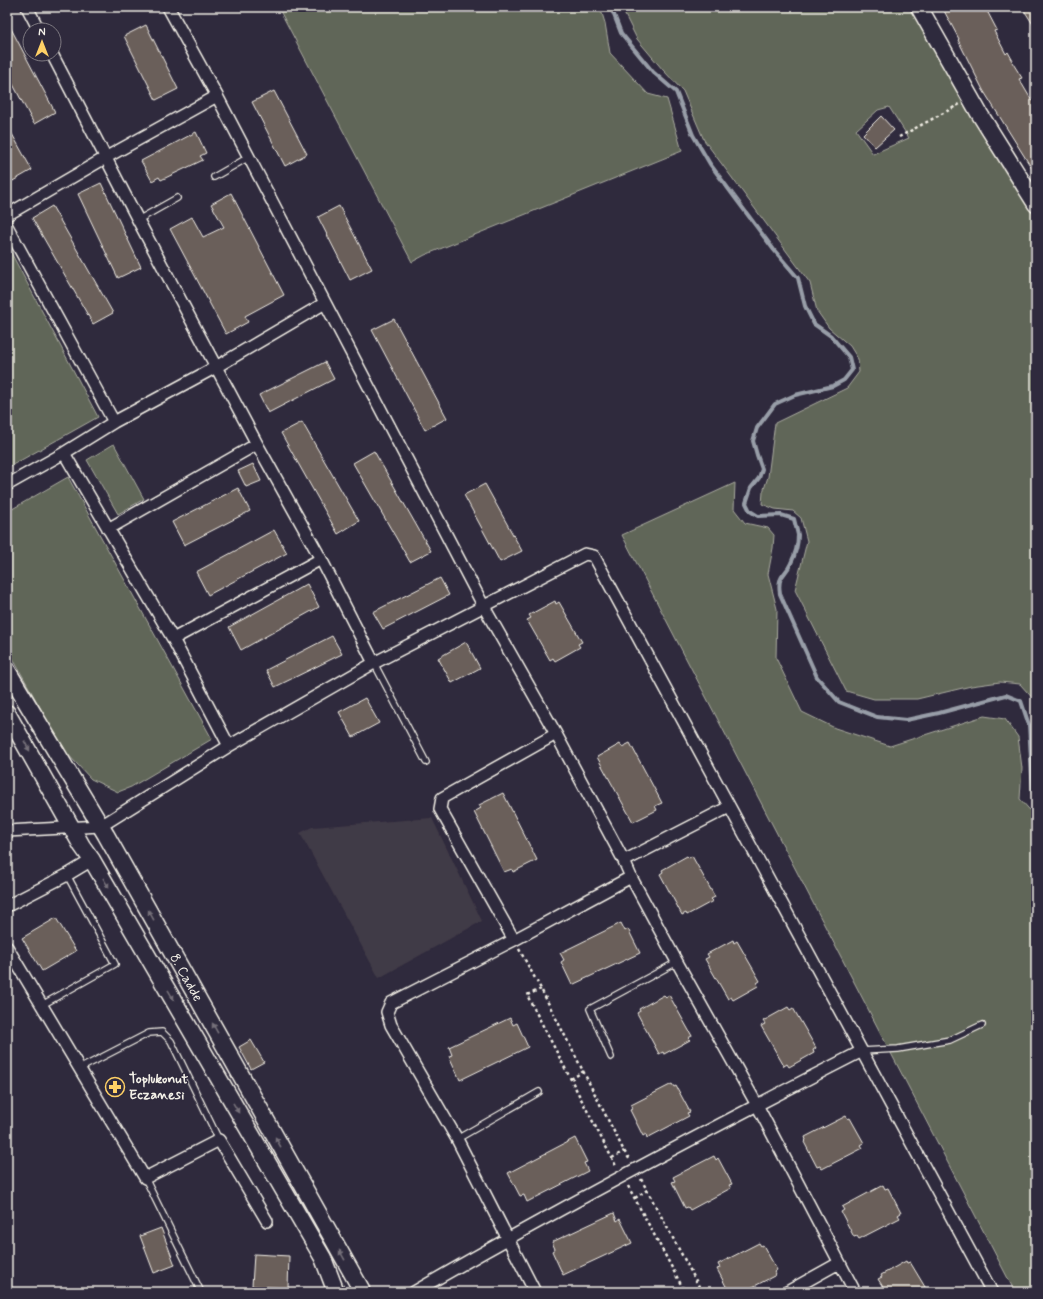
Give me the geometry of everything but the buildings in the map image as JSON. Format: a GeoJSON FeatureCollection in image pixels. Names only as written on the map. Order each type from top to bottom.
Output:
{"type":"FeatureCollection","features":[{"type":"Feature","properties":{"kind":"street"},"geometry":{"type":"LineString","coordinates":[[28,7],[35,22]]}},
{"type":"Feature","properties":{"kind":"street"},"geometry":{"type":"LineString","coordinates":[[168,7],[249,157],[484,607],[556,734],[677,962],[757,1105],[855,1292]]}},
{"type":"Feature","properties":{"kind":"street"},"geometry":{"type":"LineString","coordinates":[[919,7],[971,98],[1036,204]]}},
{"type":"Feature","properties":{"kind":"street"},"geometry":{"type":"LineString","coordinates":[[56,62],[105,158],[257,444],[321,559],[374,663]]}},
{"type":"Feature","properties":{"kind":"street"},"geometry":{"type":"LineString","coordinates":[[7,215],[216,96]]}},
{"type":"Feature","properties":{"kind":"street"},"geometry":{"type":"LineString","coordinates":[[7,226],[114,422]]}},
{"type":"Feature","properties":{"kind":"street"},"geometry":{"type":"LineString","coordinates":[[7,485],[64,453],[114,422],[216,367],[325,304]]}},
{"type":"Feature","properties":{"kind":"street"},"geometry":{"type":"LineString","coordinates":[[108,529],[257,444]]}},
{"type":"Feature","properties":{"kind":"street"},"geometry":{"type":"LineString","coordinates":[[64,453],[172,640],[229,746]]}},
{"type":"Feature","properties":{"kind":"street"},"geometry":{"type":"LineString","coordinates":[[7,831],[101,826],[229,746],[374,663],[585,554],[594,556],[992,1292]]}},
{"type":"Feature","properties":{"kind":"street"},"geometry":{"type":"LineString","coordinates":[[172,640],[321,559]]}},
{"type":"Feature","properties":{"kind":"street","name":"8. Cadde"},"geometry":{"type":"LineString","coordinates":[[7,670],[101,826],[363,1291]]}},
{"type":"Feature","properties":{"kind":"street","name":"8. Cadde"},"geometry":{"type":"LineString","coordinates":[[7,713],[82,846],[92,860],[323,1258],[336,1292]]}},
{"type":"Feature","properties":{"kind":"street"},"geometry":{"type":"LineString","coordinates":[[514,940],[440,809],[442,798],[556,734]]}},
{"type":"Feature","properties":{"kind":"street"},"geometry":{"type":"LineString","coordinates":[[624,861],[729,808]]}},
{"type":"Feature","properties":{"kind":"street"},"geometry":{"type":"LineString","coordinates":[[7,906],[92,860]]}},
{"type":"Feature","properties":{"kind":"street"},"geometry":{"type":"LineString","coordinates":[[535,1292],[457,1139],[391,1025],[387,1012],[391,1003],[514,940],[631,877]]}},
{"type":"Feature","properties":{"kind":"street"},"geometry":{"type":"LineString","coordinates":[[7,947],[79,1070],[145,1178],[219,1140],[267,1221]]}},
{"type":"Feature","properties":{"kind":"street"},"geometry":{"type":"LineString","coordinates":[[414,1292],[622,1176],[862,1051]]}},
{"type":"Feature","properties":{"kind":"street"},"geometry":{"type":"LineString","coordinates":[[787,1292],[839,1263]]}},
{"type":"Feature","properties":{"kind":"lane"},"geometry":{"type":"LineString","coordinates":[[214,177],[249,157]]}},
{"type":"Feature","properties":{"kind":"lane"},"geometry":{"type":"LineString","coordinates":[[138,220],[178,198]]}},
{"type":"Feature","properties":{"kind":"lane"},"geometry":{"type":"LineString","coordinates":[[374,663],[426,762]]}},
{"type":"Feature","properties":{"kind":"lane"},"geometry":{"type":"LineString","coordinates":[[42,1005],[115,964],[67,874]]}},
{"type":"Feature","properties":{"kind":"lane"},"geometry":{"type":"LineString","coordinates":[[611,1057],[590,1009],[677,962]]}},
{"type":"Feature","properties":{"kind":"lane"},"geometry":{"type":"LineString","coordinates":[[862,1051],[898,1049],[950,1040],[982,1025]]}},
{"type":"Feature","properties":{"kind":"lane"},"geometry":{"type":"LineString","coordinates":[[79,1070],[149,1033],[162,1032],[171,1041],[219,1140]]}},
{"type":"Feature","properties":{"kind":"lane"},"geometry":{"type":"LineString","coordinates":[[457,1139],[539,1092]]}},
{"type":"Feature","properties":{"kind":"lane"},"geometry":{"type":"LineString","coordinates":[[145,1178],[201,1292]]}},
{"type":"Feature","properties":{"kind":"path"},"geometry":{"type":"LineString","coordinates":[[899,137],[971,98]]}},
{"type":"Feature","properties":{"kind":"path"},"geometry":{"type":"LineString","coordinates":[[514,940],[541,989],[624,1151],[636,1169],[702,1292]]}},
{"type":"Feature","properties":{"kind":"path"},"geometry":{"type":"LineString","coordinates":[[541,989],[528,995],[612,1158],[685,1292]]}},
{"type":"Feature","properties":{"kind":"path"},"geometry":{"type":"LineString","coordinates":[[571,1079],[584,1072]]}},
{"type":"Feature","properties":{"kind":"path"},"geometry":{"type":"LineString","coordinates":[[612,1158],[624,1151]]}},
{"type":"Feature","properties":{"kind":"path"},"geometry":{"type":"LineString","coordinates":[[635,1198],[647,1190]]}},
{"type":"Feature","properties":{"kind":"shaded area"},"geometry":{"type":"Polygon","coordinates":[[[432,818],[482,921],[379,978],[300,833],[312,827],[432,818]]]}},
{"type":"Feature","properties":{"kind":"green space"},"geometry":{"type":"Polygon","coordinates":[[[278,7],[600,7],[605,23],[610,53],[648,94],[667,99],[682,151],[425,255],[412,262],[278,7]]]}},
{"type":"Feature","properties":{"kind":"green space"},"geometry":{"type":"Polygon","coordinates":[[[621,7],[909,7],[936,49],[1036,220],[1036,702],[1020,684],[1000,682],[971,686],[917,699],[874,699],[846,691],[795,590],[807,541],[801,518],[793,511],[775,509],[762,504],[763,492],[768,477],[775,423],[847,388],[859,372],[858,359],[850,346],[829,328],[817,311],[810,283],[704,140],[683,91],[637,39],[621,7]],[[889,107],[878,110],[856,130],[873,154],[909,138],[889,107]]]}},
{"type":"Feature","properties":{"kind":"green space"},"geometry":{"type":"Polygon","coordinates":[[[7,245],[98,417],[7,468],[7,245]]]}},
{"type":"Feature","properties":{"kind":"green space"},"geometry":{"type":"Polygon","coordinates":[[[114,444],[144,499],[118,514],[87,460],[114,444]]]}},
{"type":"Feature","properties":{"kind":"green space"},"geometry":{"type":"Polygon","coordinates":[[[68,477],[212,739],[131,787],[118,792],[91,779],[63,749],[7,648],[7,512],[68,477]]]}},
{"type":"Feature","properties":{"kind":"green space"},"geometry":{"type":"Polygon","coordinates":[[[735,483],[734,509],[745,523],[768,528],[774,535],[768,574],[777,609],[776,658],[802,712],[835,728],[890,746],[984,716],[1005,719],[1018,737],[1022,768],[1020,799],[1036,817],[1036,1292],[1015,1292],[622,535],[735,483]]]}},
{"type":"Feature","properties":{"kind":"waterway"},"geometry":{"type":"LineString","coordinates":[[611,7],[621,33],[653,72],[676,92],[693,135],[710,164],[774,250],[798,278],[805,306],[814,324],[831,336],[849,357],[852,370],[844,380],[833,386],[795,395],[775,404],[757,428],[753,441],[762,469],[759,478],[751,488],[746,503],[750,511],[758,516],[781,515],[794,519],[798,535],[797,546],[789,568],[782,576],[779,588],[780,594],[817,677],[839,702],[877,717],[906,720],[939,713],[1006,695],[1021,701],[1029,725],[1033,793],[1036,797]]}},
{"type":"Feature","properties":{"kind":"place","name":"Toplukonut Eczanesi"},"geometry":{"type":"Point","coordinates":[115,1087]}}]}
